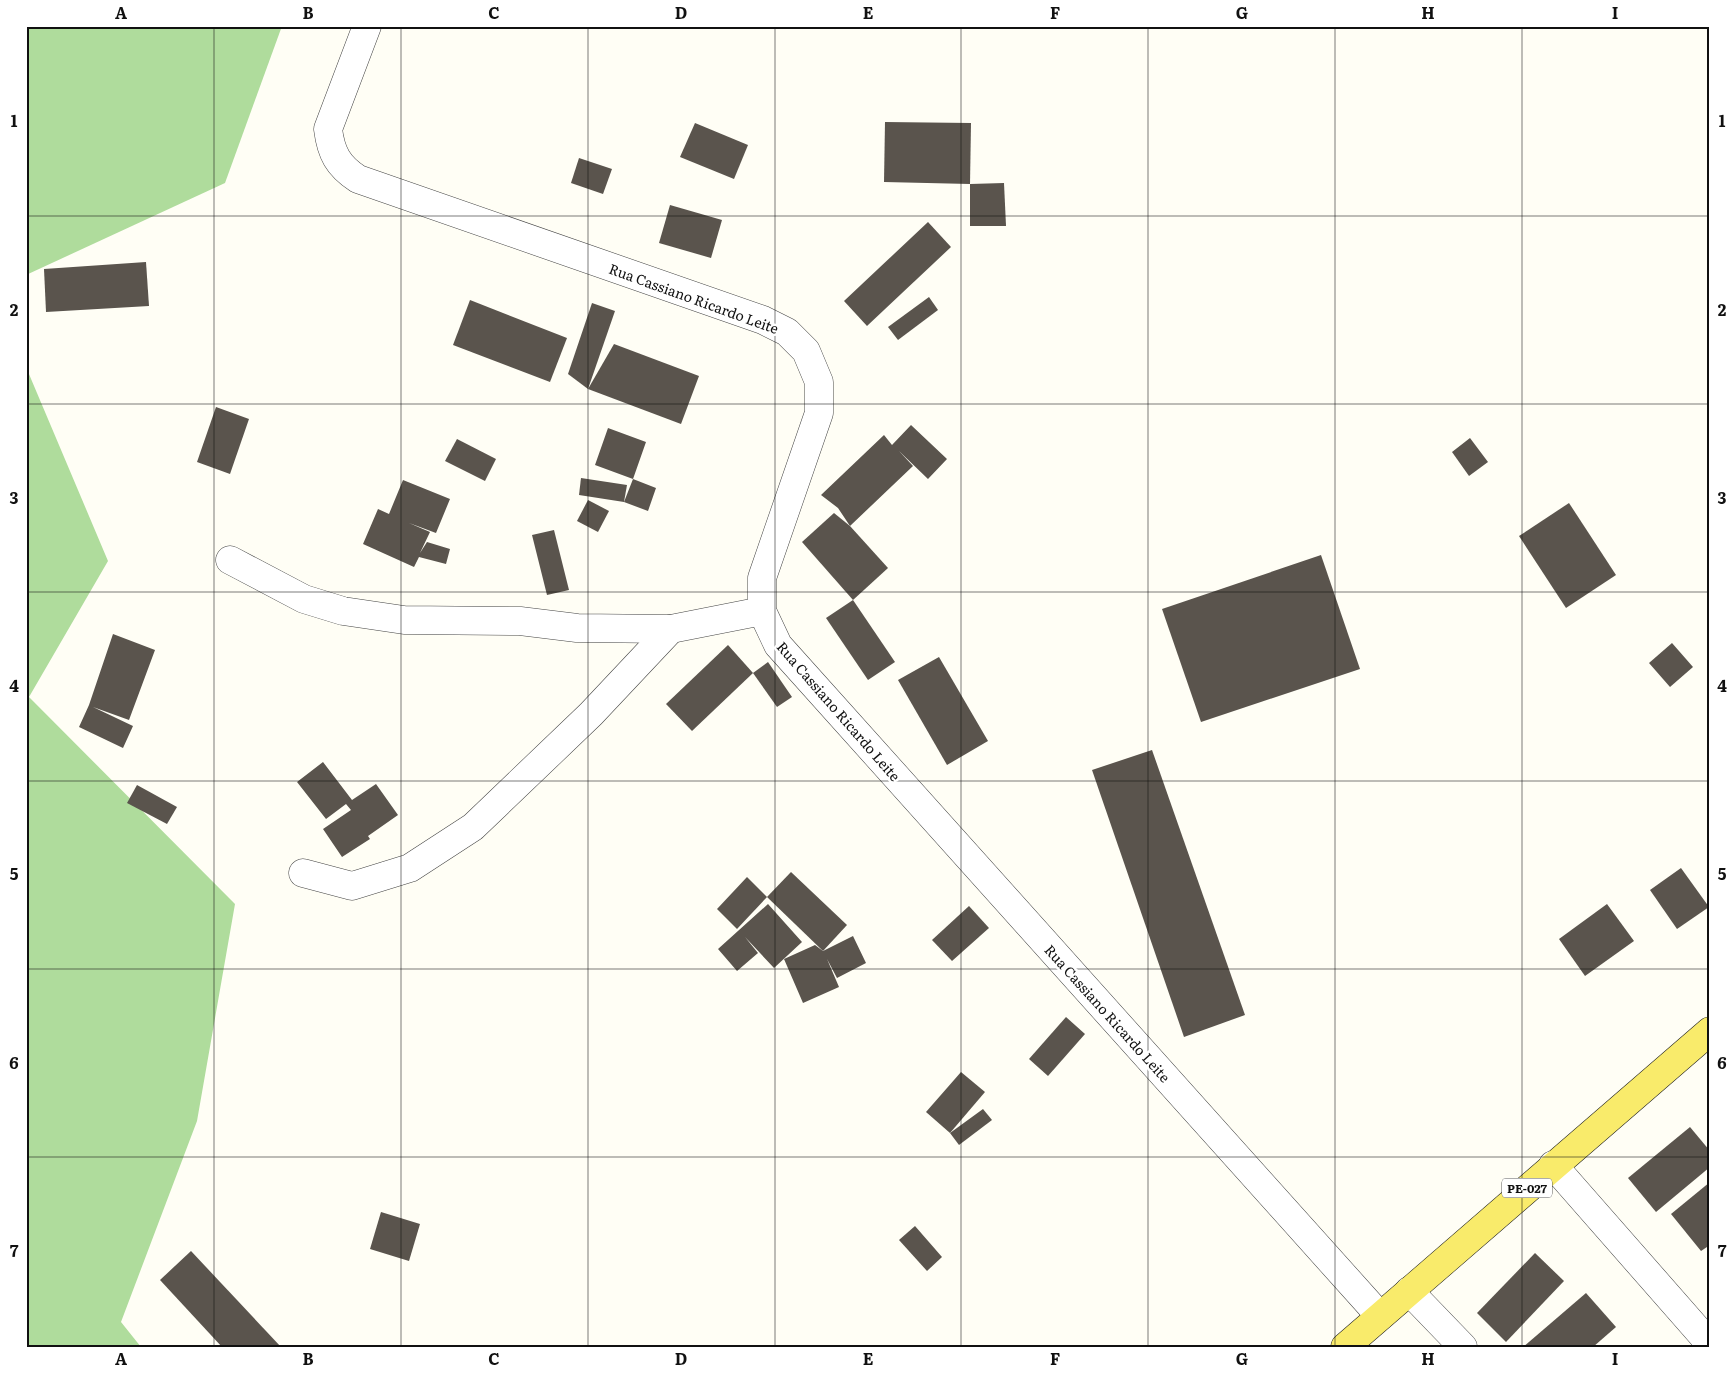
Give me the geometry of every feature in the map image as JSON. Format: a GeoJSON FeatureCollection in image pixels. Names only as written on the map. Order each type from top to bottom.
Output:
{"type":"FeatureCollection","features":[{"type":"Feature","properties":{"kind":"main road","name":"PE-027"},"geometry":{"type":"LineString","coordinates":[[1345,1347],[1710,1031]]}},
{"type":"Feature","properties":{"kind":"street","name":"Rua Cassiano Ricardo Leite"},"geometry":{"type":"LineString","coordinates":[[367,26],[328,129],[330,146],[336,160],[346,171],[358,179],[763,320],[787,332],[806,352],[819,382],[819,413],[762,578],[762,611],[778,645],[1380,1316]]}},
{"type":"Feature","properties":{"kind":"street"},"geometry":{"type":"LineString","coordinates":[[230,560],[304,599],[343,611],[404,620],[520,621],[577,628],[671,629],[762,611]]}},
{"type":"Feature","properties":{"kind":"street"},"geometry":{"type":"LineString","coordinates":[[303,873],[352,886],[410,868],[473,827],[591,714],[671,629]]}},
{"type":"Feature","properties":{"kind":"street"},"geometry":{"type":"LineString","coordinates":[[1553,1165],[1710,1344]]}},
{"type":"Feature","properties":{"kind":"street"},"geometry":{"type":"LineString","coordinates":[[1409,1291],[1463,1347]]}},
{"type":"Feature","properties":{"kind":"green space"},"geometry":{"type":"Polygon","coordinates":[[[26,26],[282,26],[225,183],[26,275],[26,26]]]}},
{"type":"Feature","properties":{"kind":"green space"},"geometry":{"type":"Polygon","coordinates":[[[26,367],[108,561],[29,697],[235,904],[197,1121],[121,1322],[141,1347],[26,1347],[26,367]]]}},
{"type":"Feature","properties":{"kind":"building"},"geometry":{"type":"Polygon","coordinates":[[[885,122],[971,123],[970,184],[884,182],[885,122]]]}},
{"type":"Feature","properties":{"kind":"building"},"geometry":{"type":"Polygon","coordinates":[[[695,123],[748,145],[734,179],[680,157],[695,123]]]}},
{"type":"Feature","properties":{"kind":"building"},"geometry":{"type":"Polygon","coordinates":[[[579,158],[612,169],[603,194],[571,183],[579,158]]]}},
{"type":"Feature","properties":{"kind":"building"},"geometry":{"type":"Polygon","coordinates":[[[1004,183],[1006,226],[970,226],[970,184],[1004,183]]]}},
{"type":"Feature","properties":{"kind":"building"},"geometry":{"type":"Polygon","coordinates":[[[670,205],[722,220],[711,258],[659,243],[670,205]]]}},
{"type":"Feature","properties":{"kind":"building"},"geometry":{"type":"Polygon","coordinates":[[[928,222],[951,247],[867,326],[844,301],[928,222]]]}},
{"type":"Feature","properties":{"kind":"building"},"geometry":{"type":"Polygon","coordinates":[[[146,262],[149,306],[46,312],[44,269],[146,262]]]}},
{"type":"Feature","properties":{"kind":"building"},"geometry":{"type":"Polygon","coordinates":[[[929,297],[938,310],[898,340],[888,327],[929,297]]]}},
{"type":"Feature","properties":{"kind":"building"},"geometry":{"type":"Polygon","coordinates":[[[470,300],[567,338],[550,382],[453,345],[470,300]]]}},
{"type":"Feature","properties":{"kind":"building"},"geometry":{"type":"Polygon","coordinates":[[[592,303],[615,311],[588,389],[568,374],[592,303]]]}},
{"type":"Feature","properties":{"kind":"building"},"geometry":{"type":"Polygon","coordinates":[[[614,344],[699,376],[681,424],[588,389],[614,344]]]}},
{"type":"Feature","properties":{"kind":"building"},"geometry":{"type":"Polygon","coordinates":[[[216,407],[249,419],[230,474],[197,462],[216,407]]]}},
{"type":"Feature","properties":{"kind":"building"},"geometry":{"type":"Polygon","coordinates":[[[911,425],[947,459],[928,479],[899,451],[913,466],[850,526],[838,508],[821,495],[884,435],[892,445],[911,425]]]}},
{"type":"Feature","properties":{"kind":"building"},"geometry":{"type":"Polygon","coordinates":[[[608,428],[646,442],[633,479],[595,465],[608,428]]]}},
{"type":"Feature","properties":{"kind":"building"},"geometry":{"type":"Polygon","coordinates":[[[1470,438],[1488,462],[1469,476],[1452,452],[1470,438]]]}},
{"type":"Feature","properties":{"kind":"building"},"geometry":{"type":"Polygon","coordinates":[[[457,439],[496,459],[485,481],[445,461],[457,439]]]}},
{"type":"Feature","properties":{"kind":"building"},"geometry":{"type":"Polygon","coordinates":[[[581,478],[627,485],[624,502],[579,495],[581,478]]]}},
{"type":"Feature","properties":{"kind":"building"},"geometry":{"type":"Polygon","coordinates":[[[633,479],[656,488],[648,511],[624,502],[633,479]]]}},
{"type":"Feature","properties":{"kind":"building"},"geometry":{"type":"Polygon","coordinates":[[[403,480],[450,499],[436,533],[409,523],[430,532],[420,553],[427,542],[450,549],[446,564],[419,557],[414,567],[363,544],[378,509],[389,514],[403,480]]]}},
{"type":"Feature","properties":{"kind":"building"},"geometry":{"type":"Polygon","coordinates":[[[588,500],[609,511],[598,532],[577,521],[588,500]]]}},
{"type":"Feature","properties":{"kind":"building"},"geometry":{"type":"Polygon","coordinates":[[[1569,503],[1616,575],[1566,608],[1519,536],[1569,503]]]}},
{"type":"Feature","properties":{"kind":"building"},"geometry":{"type":"Polygon","coordinates":[[[834,513],[850,526],[888,568],[853,600],[802,542],[834,513]]]}},
{"type":"Feature","properties":{"kind":"building"},"geometry":{"type":"Polygon","coordinates":[[[554,530],[569,590],[547,595],[532,535],[554,530]]]}},
{"type":"Feature","properties":{"kind":"building"},"geometry":{"type":"Polygon","coordinates":[[[1321,555],[1360,669],[1201,722],[1162,609],[1321,555]]]}},
{"type":"Feature","properties":{"kind":"building"},"geometry":{"type":"Polygon","coordinates":[[[853,600],[895,662],[868,680],[826,618],[853,600]]]}},
{"type":"Feature","properties":{"kind":"building"},"geometry":{"type":"Polygon","coordinates":[[[113,634],[155,650],[129,720],[93,707],[133,726],[123,748],[79,727],[89,705],[113,634]]]}},
{"type":"Feature","properties":{"kind":"building"},"geometry":{"type":"Polygon","coordinates":[[[1672,643],[1693,667],[1670,687],[1649,663],[1672,643]]]}},
{"type":"Feature","properties":{"kind":"building"},"geometry":{"type":"Polygon","coordinates":[[[728,645],[753,673],[692,731],[666,704],[728,645]]]}},
{"type":"Feature","properties":{"kind":"building"},"geometry":{"type":"Polygon","coordinates":[[[939,657],[988,741],[947,765],[898,680],[939,657]]]}},
{"type":"Feature","properties":{"kind":"building"},"geometry":{"type":"Polygon","coordinates":[[[768,662],[792,697],[777,707],[753,673],[768,662]]]}},
{"type":"Feature","properties":{"kind":"building"},"geometry":{"type":"Polygon","coordinates":[[[1152,750],[1245,1015],[1184,1037],[1092,770],[1152,750]]]}},
{"type":"Feature","properties":{"kind":"building"},"geometry":{"type":"Polygon","coordinates":[[[323,762],[352,800],[376,784],[398,815],[368,836],[370,839],[342,857],[323,829],[351,810],[346,804],[326,819],[297,782],[323,762]]]}},
{"type":"Feature","properties":{"kind":"building"},"geometry":{"type":"Polygon","coordinates":[[[137,785],[177,807],[167,824],[127,803],[137,785]]]}},
{"type":"Feature","properties":{"kind":"building"},"geometry":{"type":"Polygon","coordinates":[[[1681,868],[1709,907],[1677,929],[1650,890],[1681,868]]]}},
{"type":"Feature","properties":{"kind":"building"},"geometry":{"type":"Polygon","coordinates":[[[791,872],[847,925],[823,951],[767,897],[791,872]]]}},
{"type":"Feature","properties":{"kind":"building"},"geometry":{"type":"Polygon","coordinates":[[[747,877],[767,897],[737,929],[717,909],[747,877]]]}},
{"type":"Feature","properties":{"kind":"building"},"geometry":{"type":"Polygon","coordinates":[[[768,904],[802,942],[774,968],[745,937],[758,953],[737,971],[718,949],[768,904]]]}},
{"type":"Feature","properties":{"kind":"building"},"geometry":{"type":"Polygon","coordinates":[[[1607,904],[1634,941],[1585,976],[1559,939],[1607,904]]]}},
{"type":"Feature","properties":{"kind":"building"},"geometry":{"type":"Polygon","coordinates":[[[969,906],[989,928],[952,961],[932,940],[969,906]]]}},
{"type":"Feature","properties":{"kind":"building"},"geometry":{"type":"Polygon","coordinates":[[[853,936],[866,963],[837,978],[827,959],[839,987],[803,1003],[784,959],[815,945],[823,951],[853,936]]]}},
{"type":"Feature","properties":{"kind":"building"},"geometry":{"type":"Polygon","coordinates":[[[1066,1017],[1085,1034],[1048,1076],[1029,1059],[1066,1017]]]}},
{"type":"Feature","properties":{"kind":"building"},"geometry":{"type":"Polygon","coordinates":[[[961,1072],[985,1092],[950,1133],[926,1112],[961,1072]]]}},
{"type":"Feature","properties":{"kind":"building"},"geometry":{"type":"Polygon","coordinates":[[[983,1109],[992,1120],[959,1145],[950,1133],[983,1109]]]}},
{"type":"Feature","properties":{"kind":"building"},"geometry":{"type":"Polygon","coordinates":[[[1690,1127],[1710,1151],[1710,1167],[1656,1212],[1628,1178],[1690,1127]]]}},
{"type":"Feature","properties":{"kind":"building"},"geometry":{"type":"Polygon","coordinates":[[[1710,1182],[1710,1245],[1701,1251],[1671,1214],[1710,1182]]]}},
{"type":"Feature","properties":{"kind":"building"},"geometry":{"type":"Polygon","coordinates":[[[381,1212],[420,1224],[409,1261],[370,1249],[381,1212]]]}},
{"type":"Feature","properties":{"kind":"building"},"geometry":{"type":"Polygon","coordinates":[[[915,1226],[942,1257],[927,1271],[899,1240],[915,1226]]]}},
{"type":"Feature","properties":{"kind":"building"},"geometry":{"type":"Polygon","coordinates":[[[191,1251],[281,1347],[222,1347],[160,1280],[191,1251]]]}},
{"type":"Feature","properties":{"kind":"building"},"geometry":{"type":"Polygon","coordinates":[[[1535,1253],[1564,1281],[1506,1342],[1477,1313],[1535,1253]]]}},
{"type":"Feature","properties":{"kind":"building"},"geometry":{"type":"Polygon","coordinates":[[[1586,1293],[1616,1327],[1593,1347],[1523,1347],[1586,1293]]]}}]}
